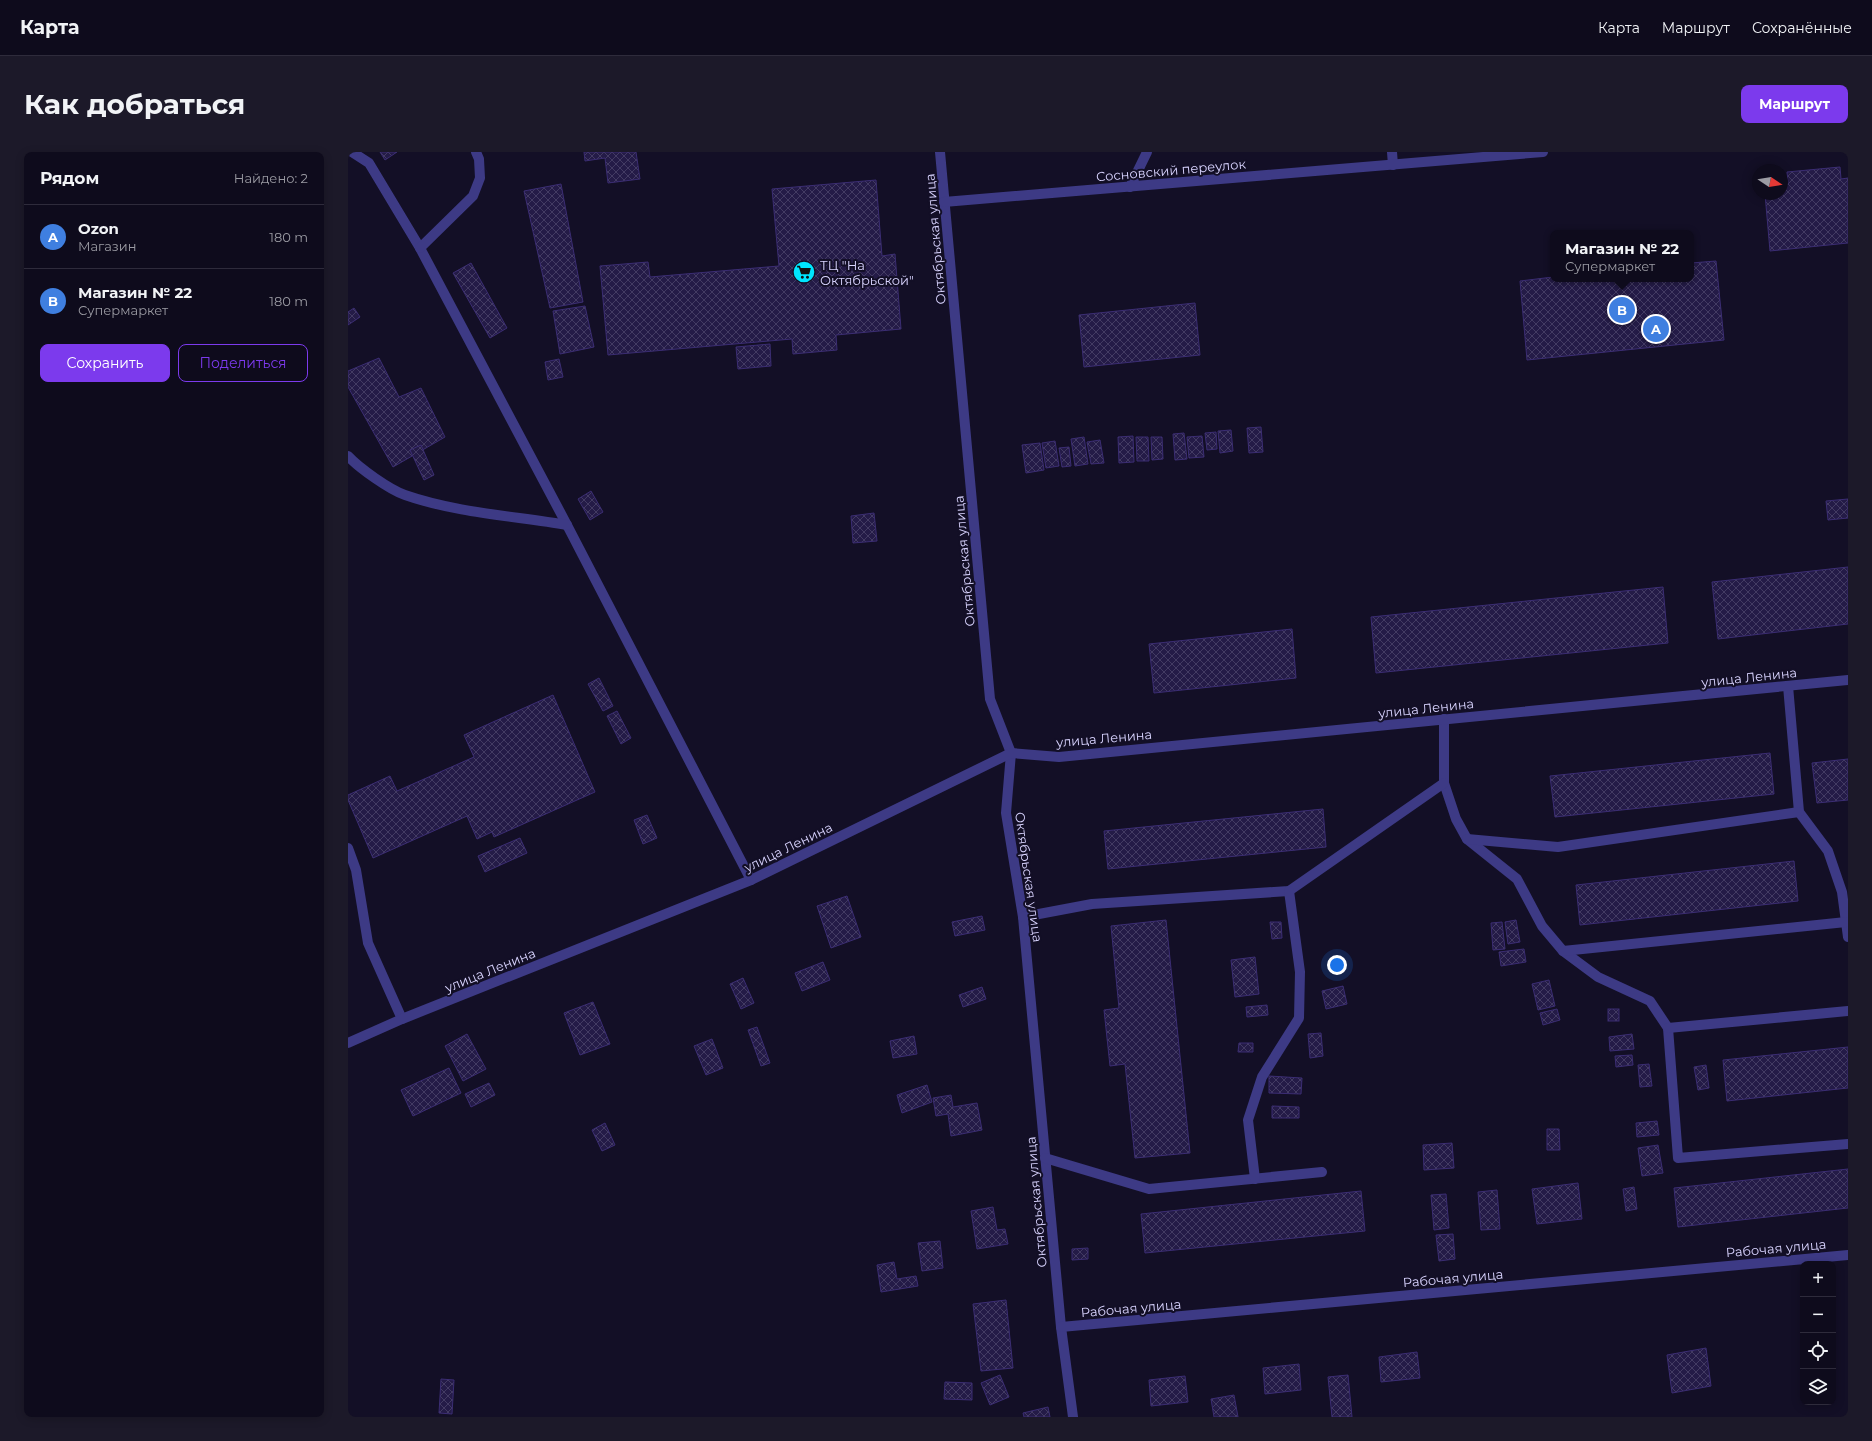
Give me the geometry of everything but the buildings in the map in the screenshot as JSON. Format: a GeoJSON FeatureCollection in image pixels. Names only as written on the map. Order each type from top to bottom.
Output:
{"type":"FeatureCollection","features":[{"type":"Feature","properties":{"kind":"street"},"geometry":{"type":"LineString","coordinates":[[352,152],[370,163],[420,248],[567,525],[751,880]]}},
{"type":"Feature","properties":{"kind":"street"},"geometry":{"type":"LineString","coordinates":[[420,248],[473,196],[480,178],[479,159],[476,152]]}},
{"type":"Feature","properties":{"kind":"street","name":"Октябрьская улица"},"geometry":{"type":"LineString","coordinates":[[940,152],[990,699],[1011,753],[1006,813],[1023,917],[1061,1327],[1073,1417]]}},
{"type":"Feature","properties":{"kind":"street"},"geometry":{"type":"LineString","coordinates":[[1130,187],[1148,152]]}},
{"type":"Feature","properties":{"kind":"street"},"geometry":{"type":"LineString","coordinates":[[1392,152],[1393,165]]}},
{"type":"Feature","properties":{"kind":"street","name":"Сосновский переулок"},"geometry":{"type":"LineString","coordinates":[[944,202],[1543,152]]}},
{"type":"Feature","properties":{"kind":"street"},"geometry":{"type":"LineString","coordinates":[[348,456],[358,466],[404,495],[443,505],[567,525]]}},
{"type":"Feature","properties":{"kind":"street","name":"улица Ленина"},"geometry":{"type":"LineString","coordinates":[[348,1043],[402,1019],[751,880],[1011,753],[1059,757],[1848,680]]}},
{"type":"Feature","properties":{"kind":"street"},"geometry":{"type":"LineString","coordinates":[[1788,686],[1799,812],[1828,852],[1842,892],[1848,937]]}},
{"type":"Feature","properties":{"kind":"street"},"geometry":{"type":"LineString","coordinates":[[1444,719],[1444,783],[1456,819],[1467,839],[1517,879],[1542,926],[1563,951],[1598,977],[1650,1002],[1668,1028],[1678,1158],[1848,1144]]}},
{"type":"Feature","properties":{"kind":"street"},"geometry":{"type":"LineString","coordinates":[[1023,917],[1092,904],[1289,891],[1444,783]]}},
{"type":"Feature","properties":{"kind":"street"},"geometry":{"type":"LineString","coordinates":[[1467,839],[1558,847],[1799,812]]}},
{"type":"Feature","properties":{"kind":"street"},"geometry":{"type":"LineString","coordinates":[[348,848],[356,870],[368,943],[402,1019]]}},
{"type":"Feature","properties":{"kind":"street"},"geometry":{"type":"LineString","coordinates":[[1255,1179],[1248,1120],[1262,1077],[1298,1018],[1300,972],[1289,891]]}},
{"type":"Feature","properties":{"kind":"street"},"geometry":{"type":"LineString","coordinates":[[1563,951],[1846,922]]}},
{"type":"Feature","properties":{"kind":"street"},"geometry":{"type":"LineString","coordinates":[[1668,1028],[1848,1011]]}},
{"type":"Feature","properties":{"kind":"street"},"geometry":{"type":"LineString","coordinates":[[1045,1158],[1149,1188],[1322,1172]]}},
{"type":"Feature","properties":{"kind":"street","name":"Рабочая улица"},"geometry":{"type":"LineString","coordinates":[[1061,1327],[1848,1255]]}},
{"type":"Feature","properties":{"kind":"place","name":"ТЦ \"На Октябрьской\""},"geometry":{"type":"Point","coordinates":[804,272]}},
{"type":"Feature","properties":{"kind":"place","name":"Магазин № 22"},"geometry":{"type":"Point","coordinates":[1622,310]}},
{"type":"Feature","properties":{"kind":"place","name":"Ozon"},"geometry":{"type":"Point","coordinates":[1656,329]}}]}
